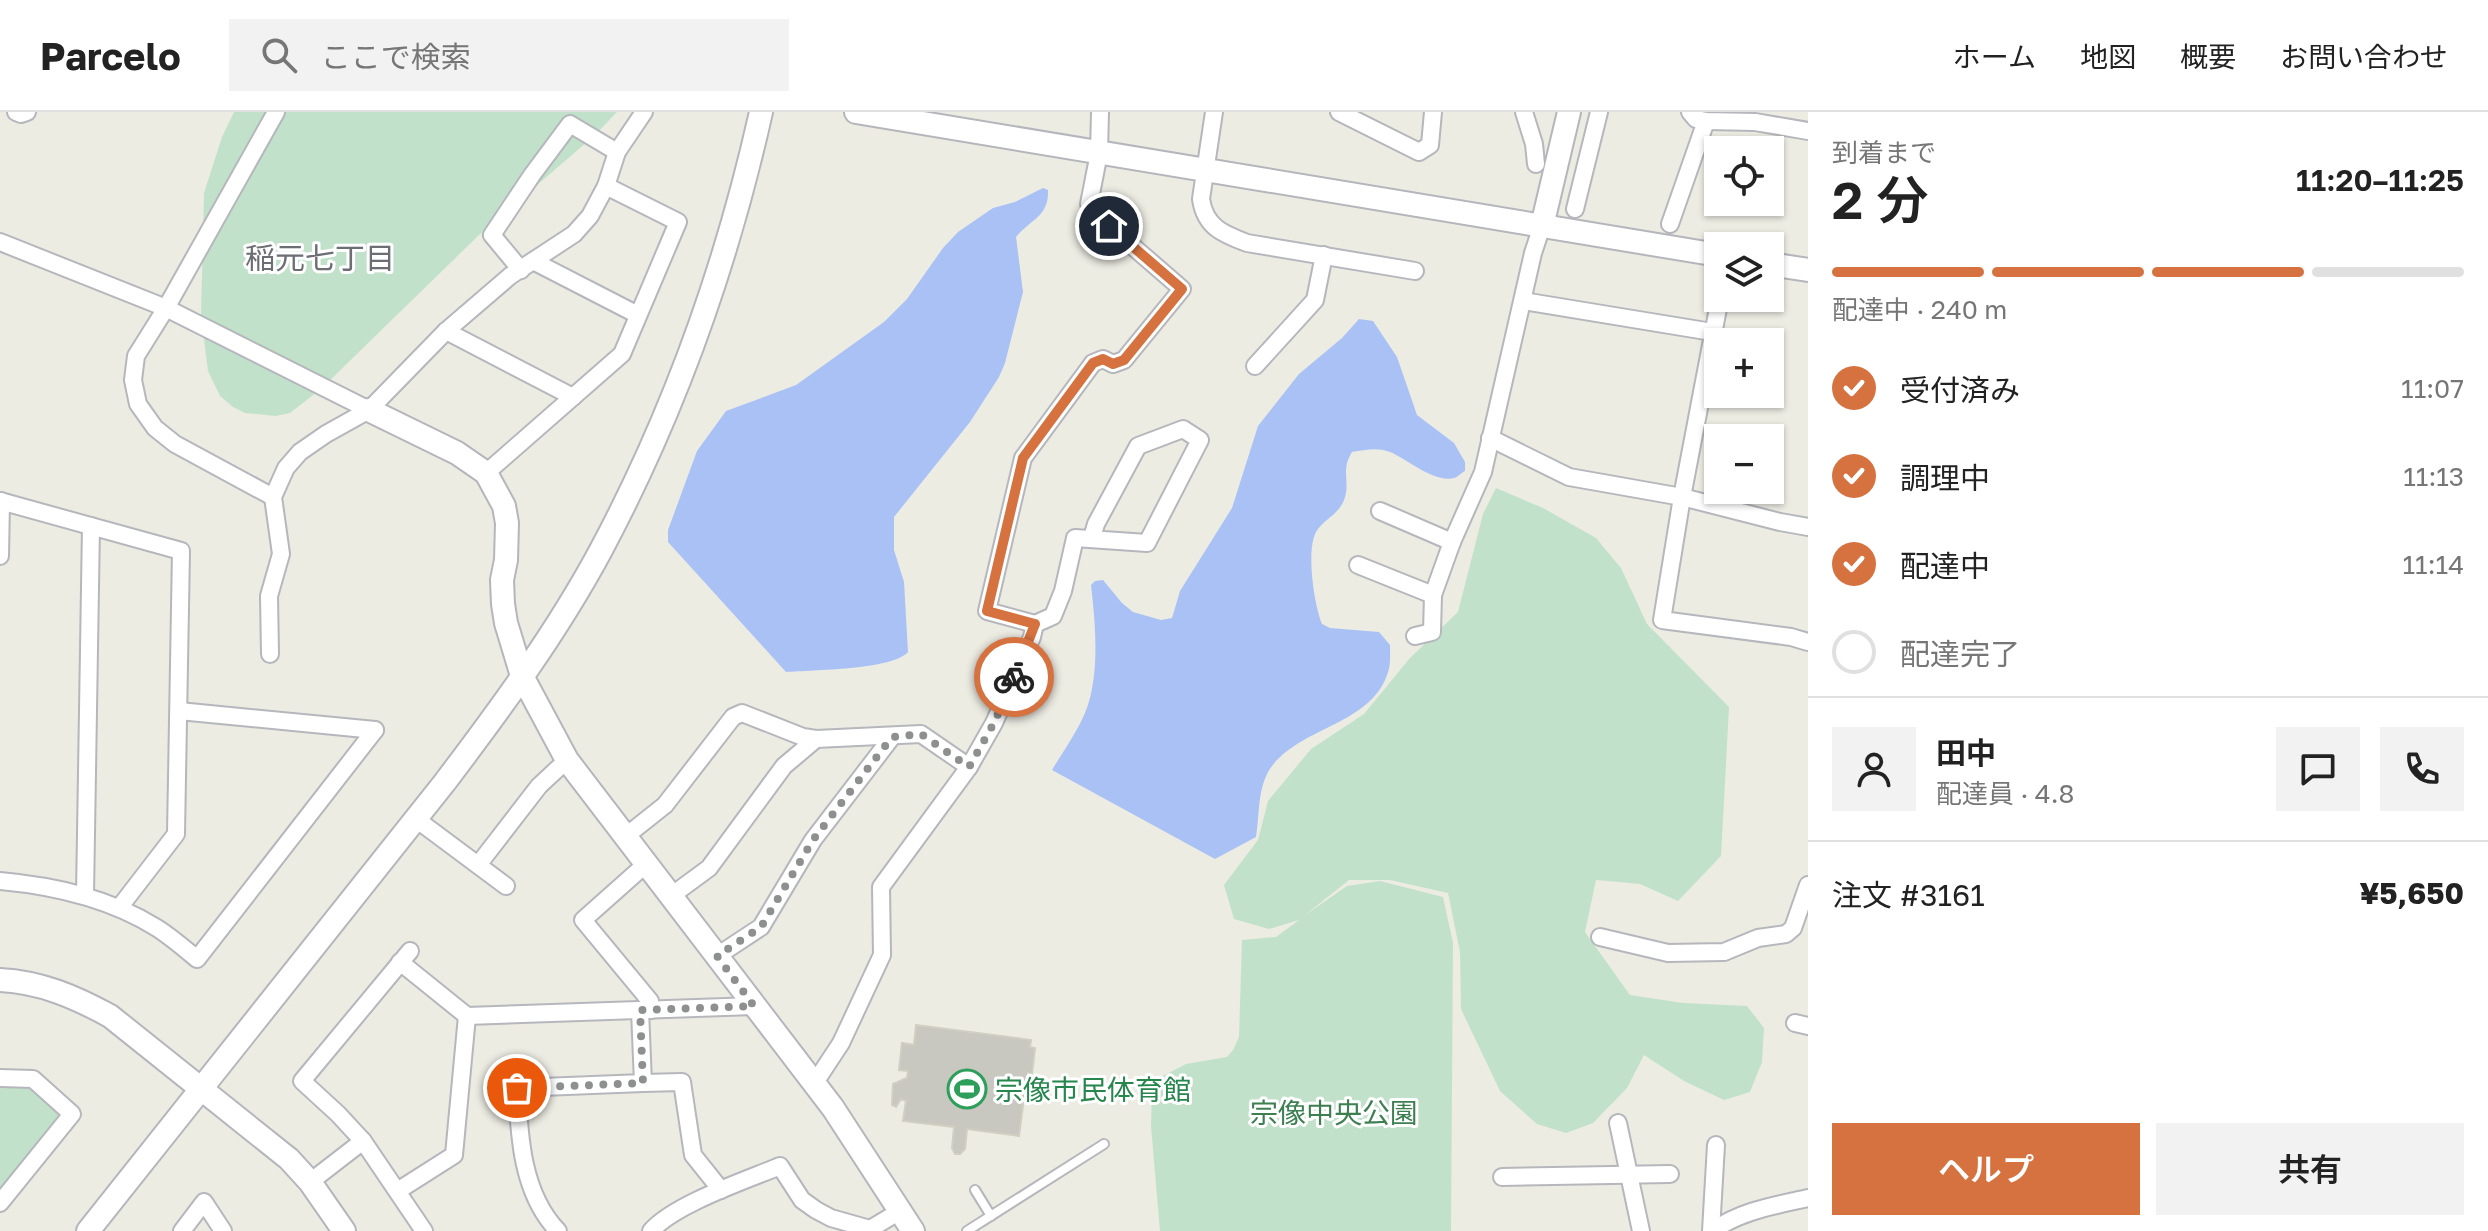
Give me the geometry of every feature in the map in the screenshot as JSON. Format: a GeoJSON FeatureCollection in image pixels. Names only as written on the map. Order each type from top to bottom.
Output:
{"type":"FeatureCollection","features":[{"type":"Feature","properties":{"kind":"street"},"geometry":{"type":"LineString","coordinates":[[16,112],[27,112]]}},
{"type":"Feature","properties":{"kind":"street"},"geometry":{"type":"LineString","coordinates":[[273,497],[175,444],[155,428],[138,404],[133,380],[136,356],[276,112]]}},
{"type":"Feature","properties":{"kind":"street"},"geometry":{"type":"LineString","coordinates":[[270,654],[269,596],[281,554],[273,497],[286,468],[300,452],[369,410],[446,331],[527,265],[574,234],[590,216],[606,186],[617,152],[644,112]]}},
{"type":"Feature","properties":{"kind":"street"},"geometry":{"type":"LineString","coordinates":[[88,1231],[416,819],[522,676],[566,609],[600,552],[661,424],[727,248],[761,112]]}},
{"type":"Feature","properties":{"kind":"street"},"geometry":{"type":"LineString","coordinates":[[856,112],[1704,253]]}},
{"type":"Feature","properties":{"kind":"street"},"geometry":{"type":"LineString","coordinates":[[1092,538],[1096,524],[1138,446],[1183,429],[1200,440],[1147,543],[1075,538],[1063,591],[1053,616],[1035,624],[987,611],[1023,458],[1093,363],[1103,359],[1113,364],[1124,360],[1182,289],[1093,212],[1089,204],[1099,153],[1100,112]]}},
{"type":"Feature","properties":{"kind":"street"},"geometry":{"type":"LineString","coordinates":[[1214,112],[1201,199],[1203,212],[1212,224],[1228,236],[1247,243],[1415,271]]}},
{"type":"Feature","properties":{"kind":"street"},"geometry":{"type":"LineString","coordinates":[[1339,112],[1419,152],[1430,145],[1433,112]]}},
{"type":"Feature","properties":{"kind":"street"},"geometry":{"type":"LineString","coordinates":[[1524,112],[1534,144],[1536,164]]}},
{"type":"Feature","properties":{"kind":"street"},"geometry":{"type":"LineString","coordinates":[[1415,636],[1432,632],[1433,595],[1483,472],[1569,112]]}},
{"type":"Feature","properties":{"kind":"street"},"geometry":{"type":"LineString","coordinates":[[1575,209],[1599,112]]}},
{"type":"Feature","properties":{"kind":"street"},"geometry":{"type":"LineString","coordinates":[[1690,112],[1696,119],[1706,121],[1755,122],[1761,118],[1808,131]]}},
{"type":"Feature","properties":{"kind":"street"},"geometry":{"type":"LineString","coordinates":[[1670,224],[1706,121]]}},
{"type":"Feature","properties":{"kind":"street"},"geometry":{"type":"LineString","coordinates":[[617,152],[570,124],[492,235],[527,265],[638,315]]}},
{"type":"Feature","properties":{"kind":"street"},"geometry":{"type":"LineString","coordinates":[[486,473],[622,354],[678,222],[606,186]]}},
{"type":"Feature","properties":{"kind":"street"},"geometry":{"type":"LineString","coordinates":[[0,242],[166,308],[457,453],[486,473],[504,506],[507,542],[502,580],[503,604],[522,676],[567,760],[833,1108],[913,1231]]}},
{"type":"Feature","properties":{"kind":"street"},"geometry":{"type":"LineString","coordinates":[[1255,366],[1315,300],[1324,255]]}},
{"type":"Feature","properties":{"kind":"street"},"geometry":{"type":"LineString","coordinates":[[1784,266],[1808,270]]}},
{"type":"Feature","properties":{"kind":"street"},"geometry":{"type":"LineString","coordinates":[[1523,301],[1704,331]]}},
{"type":"Feature","properties":{"kind":"street"},"geometry":{"type":"LineString","coordinates":[[446,331],[573,397]]}},
{"type":"Feature","properties":{"kind":"street"},"geometry":{"type":"LineString","coordinates":[[1704,376],[1662,620],[1791,637],[1808,642]]}},
{"type":"Feature","properties":{"kind":"street"},"geometry":{"type":"LineString","coordinates":[[1490,438],[1569,477],[1682,497],[1808,527]]}},
{"type":"Feature","properties":{"kind":"street"},"geometry":{"type":"LineString","coordinates":[[0,556],[0,501],[181,551],[176,834],[119,908]]}},
{"type":"Feature","properties":{"kind":"street"},"geometry":{"type":"LineString","coordinates":[[1380,511],[1452,542]]}},
{"type":"Feature","properties":{"kind":"street"},"geometry":{"type":"LineString","coordinates":[[85,895],[91,526]]}},
{"type":"Feature","properties":{"kind":"street"},"geometry":{"type":"LineString","coordinates":[[1358,565],[1433,595]]}},
{"type":"Feature","properties":{"kind":"street"},"geometry":{"type":"LineString","coordinates":[[814,1084],[841,1043],[882,955],[881,887],[969,767],[994,723],[1035,624]]}},
{"type":"Feature","properties":{"kind":"street"},"geometry":{"type":"LineString","coordinates":[[0,881],[38,884],[85,895],[119,908],[156,927],[197,959],[375,730],[179,711]]}},
{"type":"Feature","properties":{"kind":"street"},"geometry":{"type":"LineString","coordinates":[[626,836],[665,805],[733,717],[742,713],[803,737],[816,739],[921,734],[969,767]]}},
{"type":"Feature","properties":{"kind":"street"},"geometry":{"type":"LineString","coordinates":[[717,956],[761,927],[813,840],[892,737]]}},
{"type":"Feature","properties":{"kind":"street"},"geometry":{"type":"LineString","coordinates":[[671,896],[709,868],[784,766],[816,739]]}},
{"type":"Feature","properties":{"kind":"street"},"geometry":{"type":"LineString","coordinates":[[478,865],[539,786],[567,760]]}},
{"type":"Feature","properties":{"kind":"street"},"geometry":{"type":"LineString","coordinates":[[416,819],[506,886]]}},
{"type":"Feature","properties":{"kind":"street"},"geometry":{"type":"LineString","coordinates":[[643,1083],[646,1010],[650,1001],[583,920],[646,864]]}},
{"type":"Feature","properties":{"kind":"street"},"geometry":{"type":"LineString","coordinates":[[1600,937],[1668,953],[1724,952],[1758,938],[1786,934],[1793,928],[1808,885]]}},
{"type":"Feature","properties":{"kind":"street"},"geometry":{"type":"LineString","coordinates":[[424,1231],[363,1141],[302,1081],[405,957],[467,1016],[754,1006]]}},
{"type":"Feature","properties":{"kind":"street"},"geometry":{"type":"LineString","coordinates":[[0,980],[37,984],[78,998],[110,1016],[289,1159],[310,1182],[344,1231]]}},
{"type":"Feature","properties":{"kind":"street"},"geometry":{"type":"LineString","coordinates":[[399,1190],[454,1155],[467,1016]]}},
{"type":"Feature","properties":{"kind":"street"},"geometry":{"type":"LineString","coordinates":[[0,1078],[33,1079],[72,1114],[0,1203]]}},
{"type":"Feature","properties":{"kind":"street"},"geometry":{"type":"LineString","coordinates":[[558,1231],[534,1192],[522,1151],[517,1088],[682,1082],[693,1155],[721,1190]]}},
{"type":"Feature","properties":{"kind":"street"},"geometry":{"type":"LineString","coordinates":[[1618,1123],[1641,1231]]}},
{"type":"Feature","properties":{"kind":"street"},"geometry":{"type":"LineString","coordinates":[[310,1182],[363,1141]]}},
{"type":"Feature","properties":{"kind":"street"},"geometry":{"type":"LineString","coordinates":[[1712,1231],[1716,1145]]}},
{"type":"Feature","properties":{"kind":"street"},"geometry":{"type":"LineString","coordinates":[[651,1231],[661,1219],[780,1166],[802,1200],[831,1218],[870,1229],[900,1211]]}},
{"type":"Feature","properties":{"kind":"street"},"geometry":{"type":"LineString","coordinates":[[1502,1177],[1670,1174]]}},
{"type":"Feature","properties":{"kind":"street"},"geometry":{"type":"LineString","coordinates":[[1712,1231],[1723,1223],[1769,1206],[1808,1198]]}},
{"type":"Feature","properties":{"kind":"street"},"geometry":{"type":"LineString","coordinates":[[182,1231],[204,1202],[223,1231]]}},
{"type":"Feature","properties":{"kind":"lane"},"geometry":{"type":"LineString","coordinates":[[967,1231],[1104,1144]]}},
{"type":"Feature","properties":{"kind":"lane"},"geometry":{"type":"LineString","coordinates":[[975,1190],[991,1216]]}},
{"type":"Feature","properties":{"kind":"green space"},"geometry":{"type":"Polygon","coordinates":[[[234,112],[617,112],[594,136],[479,235],[322,388],[290,413],[276,416],[245,413],[233,407],[220,396],[208,371],[201,316],[204,193],[222,137],[234,112]]]}},
{"type":"Feature","properties":{"kind":"green space","name":"宗像中央公園"},"geometry":{"type":"Polygon","coordinates":[[[1496,488],[1543,508],[1596,538],[1621,568],[1647,624],[1729,707],[1721,856],[1678,901],[1640,884],[1596,880],[1585,932],[1630,995],[1683,1003],[1747,1006],[1764,1028],[1762,1062],[1750,1092],[1724,1100],[1684,1081],[1644,1055],[1627,1088],[1593,1123],[1566,1133],[1537,1124],[1500,1091],[1461,1009],[1460,952],[1448,893],[1390,880],[1349,880],[1305,915],[1347,886],[1380,881],[1443,897],[1453,943],[1451,1231],[1160,1231],[1151,1126],[1152,1086],[1161,1077],[1186,1064],[1227,1057],[1239,1037],[1242,940],[1276,937],[1299,920],[1269,929],[1234,919],[1224,885],[1258,840],[1268,801],[1311,749],[1364,714],[1410,658],[1458,612],[1483,514],[1496,488]]]}},
{"type":"Feature","properties":{"kind":"green space"},"geometry":{"type":"Polygon","coordinates":[[[0,1085],[28,1086],[57,1110],[58,1116],[0,1189],[0,1085]]]}},
{"type":"Feature","properties":{"kind":"water"},"geometry":{"type":"Polygon","coordinates":[[[1043,188],[1048,190],[1046,206],[1016,237],[1023,292],[999,377],[970,422],[894,517],[894,550],[904,582],[908,652],[899,658],[869,666],[786,672],[668,542],[668,530],[697,451],[726,411],[796,385],[884,322],[907,299],[958,232],[993,208],[1015,202],[1043,188]]]}},
{"type":"Feature","properties":{"kind":"water"},"geometry":{"type":"Polygon","coordinates":[[[1359,319],[1373,321],[1397,357],[1417,415],[1454,443],[1465,462],[1465,471],[1446,479],[1429,474],[1385,450],[1352,452],[1347,465],[1344,500],[1319,528],[1313,541],[1311,564],[1316,604],[1322,624],[1330,628],[1379,632],[1390,645],[1388,672],[1378,691],[1366,704],[1300,742],[1272,766],[1261,791],[1256,837],[1215,859],[1052,770],[1079,726],[1093,684],[1095,627],[1091,585],[1103,580],[1133,612],[1161,620],[1172,618],[1180,591],[1232,508],[1258,426],[1299,374],[1342,338],[1359,319]]]}},
{"type":"Feature","properties":{"kind":"building","name":"宗像市民体育館"},"geometry":{"type":"Polygon","coordinates":[[[916,1025],[1031,1040],[1030,1047],[1035,1048],[1032,1074],[1028,1073],[1026,1085],[1042,1087],[1041,1093],[1025,1090],[1019,1136],[967,1129],[965,1149],[955,1154],[952,1148],[954,1127],[903,1121],[906,1101],[901,1099],[896,1107],[892,1105],[893,1084],[907,1078],[908,1071],[899,1070],[902,1043],[914,1045],[916,1025]]]}},
{"type":"Feature","properties":{"kind":"way so far"},"geometry":{"type":"LineString","coordinates":[[517,1088],[643,1083],[640,1010],[754,1006],[717,956],[761,927],[813,840],[892,737],[921,734],[969,767],[994,723],[1014,677]]}},
{"type":"Feature","properties":{"kind":"place","name":"宗像市民体育館"},"geometry":{"type":"Point","coordinates":[967,1089]}},
{"type":"Feature","properties":{"kind":"district","name":"稲元七丁目"},"geometry":{"type":"Point","coordinates":[320,258]}},
{"type":"Feature","properties":{"kind":"route"},"geometry":{"type":"LineString","coordinates":[[1014,677],[1035,624],[987,611],[1023,458],[1093,363],[1103,359],[1113,364],[1124,360],[1182,289],[1109,226]]}}]}
